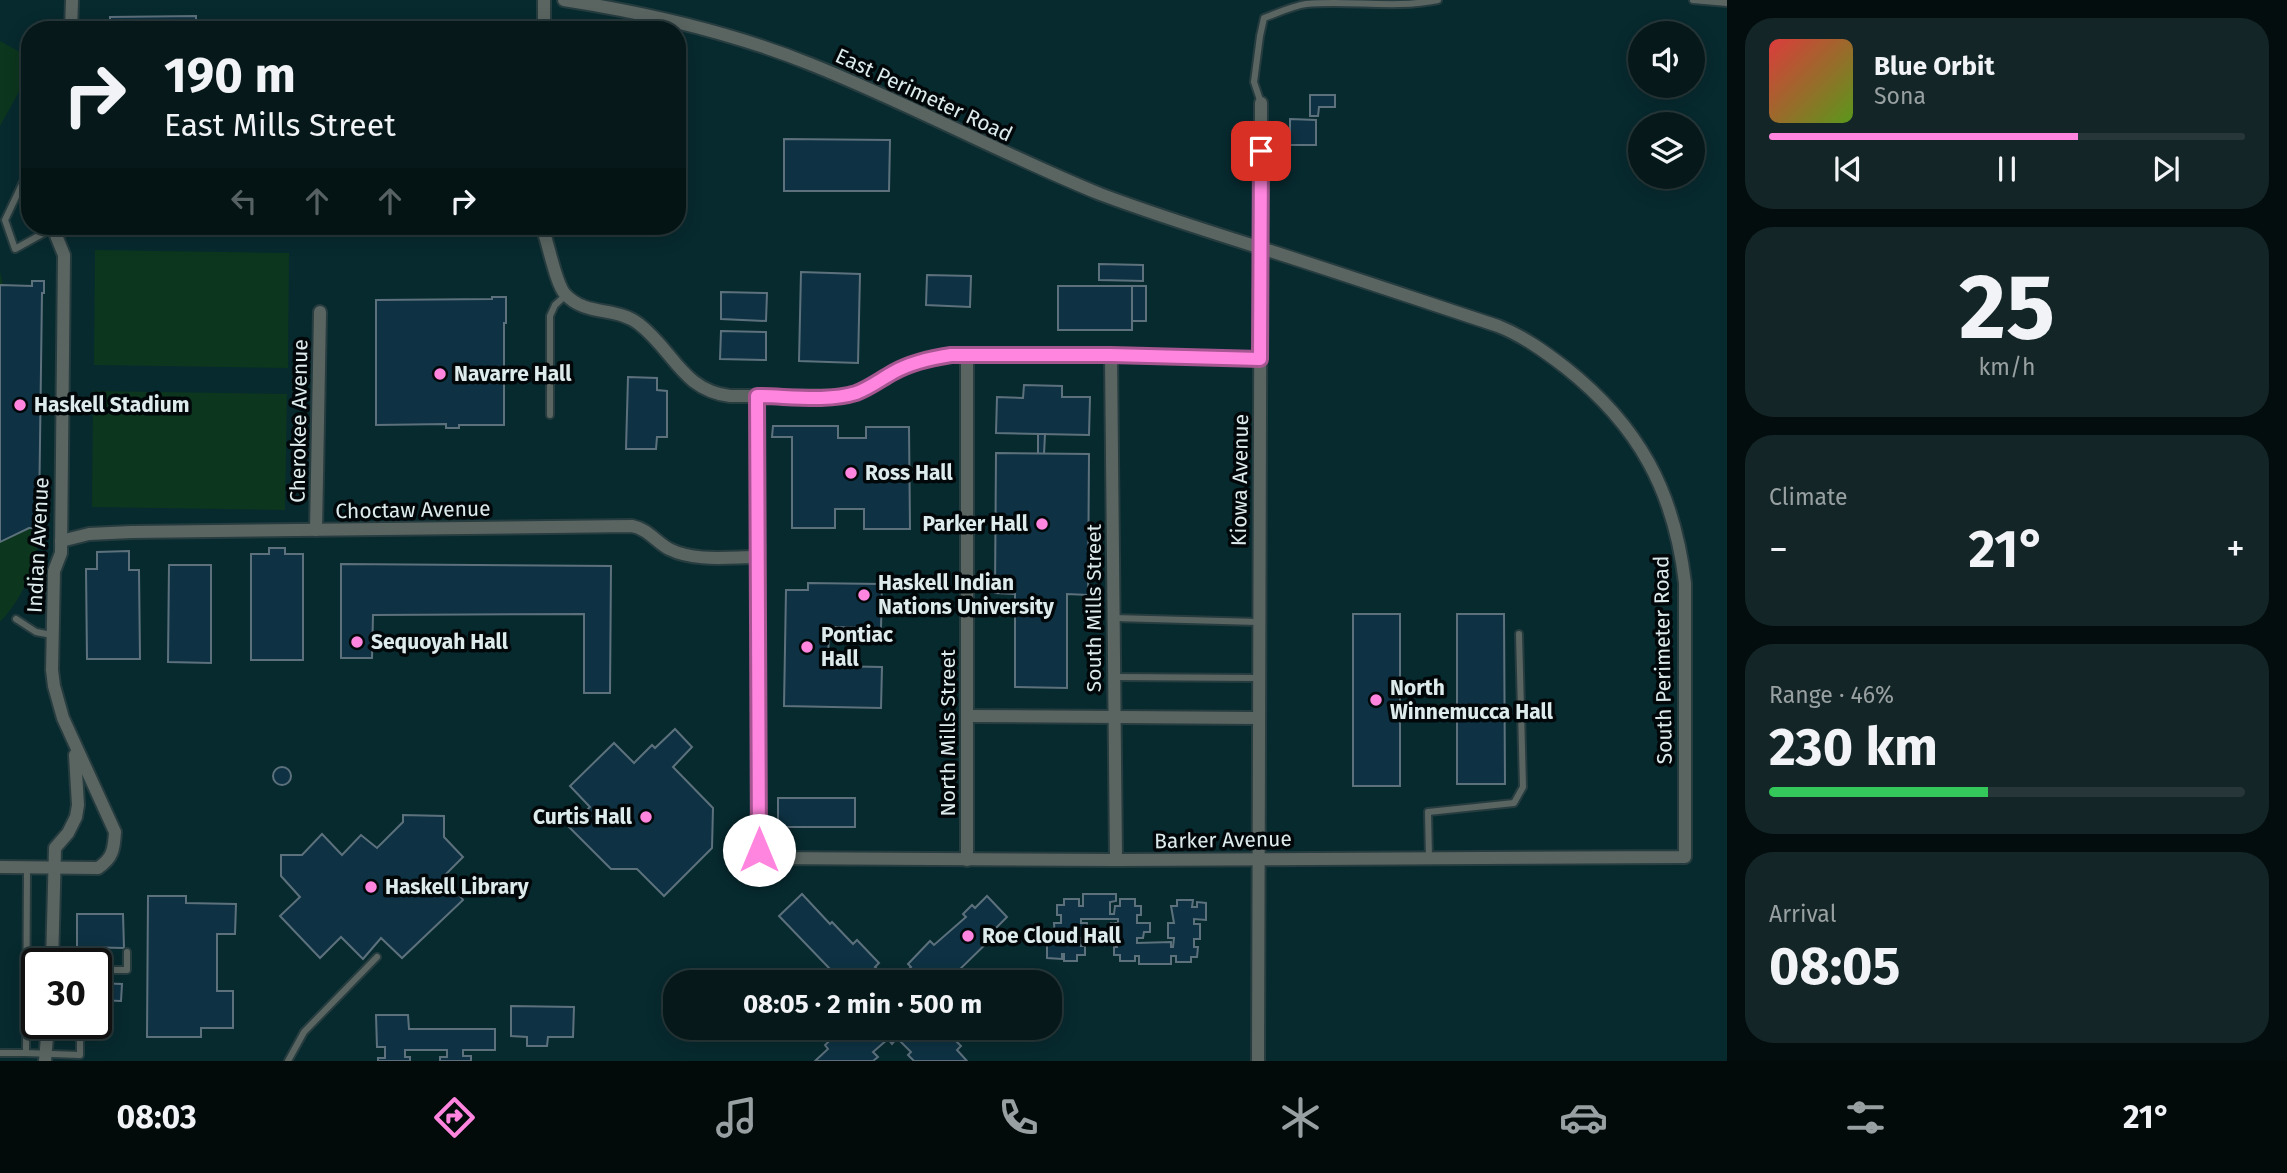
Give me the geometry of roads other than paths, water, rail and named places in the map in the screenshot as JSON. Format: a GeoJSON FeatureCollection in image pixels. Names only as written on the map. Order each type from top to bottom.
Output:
{"type":"FeatureCollection","features":[{"type":"Feature","properties":{"kind":"street"},"geometry":{"type":"LineString","coordinates":[[71,21],[72,0]]}},
{"type":"Feature","properties":{"kind":"street"},"geometry":{"type":"LineString","coordinates":[[544,0],[544,21]]}},
{"type":"Feature","properties":{"kind":"street","name":"East Perimeter Road"},"geometry":{"type":"LineString","coordinates":[[564,0],[674,21]]}},
{"type":"Feature","properties":{"kind":"street","name":"East Perimeter Road"},"geometry":{"type":"LineString","coordinates":[[686,24],[808,63],[1049,173],[1168,218],[1261,248]]}},
{"type":"Feature","properties":{"kind":"street","name":"Kiowa Avenue"},"geometry":{"type":"LineString","coordinates":[[1258,1061],[1261,103]]}},
{"type":"Feature","properties":{"kind":"street","name":"Indian Avenue"},"geometry":{"type":"LineString","coordinates":[[55,868],[98,868],[108,861],[114,850],[115,832],[60,711],[54,685],[54,571],[61,553],[64,255],[56,235]]}},
{"type":"Feature","properties":{"kind":"street"},"geometry":{"type":"LineString","coordinates":[[545,235],[558,281],[566,295],[585,309],[616,313],[638,323],[693,383],[707,391],[730,396],[854,394],[905,366],[928,358],[967,355],[1260,359]]}},
{"type":"Feature","properties":{"kind":"street","name":"South Perimeter Road"},"geometry":{"type":"LineString","coordinates":[[1261,248],[1513,332],[1542,349],[1588,386],[1612,409],[1633,435],[1655,471],[1668,501],[1683,561],[1685,857]]}},
{"type":"Feature","properties":{"kind":"street","name":"Cherokee Avenue"},"geometry":{"type":"LineString","coordinates":[[316,530],[320,312]]}},
{"type":"Feature","properties":{"kind":"street","name":"North Mills Street"},"geometry":{"type":"LineString","coordinates":[[967,355],[967,860]]}},
{"type":"Feature","properties":{"kind":"street","name":"South Mills Street"},"geometry":{"type":"LineString","coordinates":[[1111,355],[1116,860]]}},
{"type":"Feature","properties":{"kind":"street"},"geometry":{"type":"LineString","coordinates":[[757,396],[757,557]]}},
{"type":"Feature","properties":{"kind":"street","name":"Choctaw Avenue"},"geometry":{"type":"LineString","coordinates":[[61,541],[89,534],[131,532],[632,526],[647,531],[668,549],[684,555],[757,557]]}},
{"type":"Feature","properties":{"kind":"street","name":"Barker Avenue"},"geometry":{"type":"LineString","coordinates":[[757,557],[759,850],[762,858],[1116,860],[1685,857]]}},
{"type":"Feature","properties":{"kind":"street"},"geometry":{"type":"LineString","coordinates":[[967,716],[1258,718]]}},
{"type":"Feature","properties":{"kind":"street","name":"Indian Avenue"},"geometry":{"type":"LineString","coordinates":[[52,948],[55,848],[68,833],[78,806],[78,774],[73,740]]}},
{"type":"Feature","properties":{"kind":"street"},"geometry":{"type":"LineString","coordinates":[[0,867],[55,868]]}},
{"type":"Feature","properties":{"kind":"street"},"geometry":{"type":"LineString","coordinates":[[46,1057],[47,1039]]}},
{"type":"Feature","properties":{"kind":"lane"},"geometry":{"type":"LineString","coordinates":[[1261,103],[1254,82],[1265,18],[1306,4],[1438,0]]}},
{"type":"Feature","properties":{"kind":"lane"},"geometry":{"type":"LineString","coordinates":[[1693,0],[1727,3]]}},
{"type":"Feature","properties":{"kind":"lane"},"geometry":{"type":"LineString","coordinates":[[21,186],[5,220],[15,249],[39,235]]}},
{"type":"Feature","properties":{"kind":"lane"},"geometry":{"type":"LineString","coordinates":[[550,415],[550,316],[555,305],[566,295]]}},
{"type":"Feature","properties":{"kind":"lane"},"geometry":{"type":"LineString","coordinates":[[1114,618],[1258,622]]}},
{"type":"Feature","properties":{"kind":"lane"},"geometry":{"type":"LineString","coordinates":[[16,619],[36,632],[53,635]]}},
{"type":"Feature","properties":{"kind":"lane"},"geometry":{"type":"LineString","coordinates":[[1429,858],[1429,812],[1514,803],[1522,788],[1519,634]]}},
{"type":"Feature","properties":{"kind":"lane"},"geometry":{"type":"LineString","coordinates":[[1114,677],[1258,678]]}},
{"type":"Feature","properties":{"kind":"lane"},"geometry":{"type":"LineString","coordinates":[[26,1053],[27,868]]}},
{"type":"Feature","properties":{"kind":"lane"},"geometry":{"type":"LineString","coordinates":[[112,970],[127,970],[127,952]]}},
{"type":"Feature","properties":{"kind":"lane"},"geometry":{"type":"LineString","coordinates":[[288,1061],[304,1032],[377,957]]}},
{"type":"Feature","properties":{"kind":"lane"},"geometry":{"type":"LineString","coordinates":[[0,1053],[26,1053],[46,1057],[80,1055],[80,1039]]}},
{"type":"Feature","properties":{"kind":"place","name":"Navarre Hall"},"geometry":{"type":"Point","coordinates":[440,374]}},
{"type":"Feature","properties":{"kind":"place","name":"Haskell Stadium"},"geometry":{"type":"Point","coordinates":[20,405]}},
{"type":"Feature","properties":{"kind":"place","name":"Ross Hall"},"geometry":{"type":"Point","coordinates":[851,473]}},
{"type":"Feature","properties":{"kind":"place","name":"Parker Hall"},"geometry":{"type":"Point","coordinates":[1042,524]}},
{"type":"Feature","properties":{"kind":"place","name":"Haskell Indian Nations University"},"geometry":{"type":"Point","coordinates":[864,595]}},
{"type":"Feature","properties":{"kind":"place","name":"Sequoyah Hall"},"geometry":{"type":"Point","coordinates":[357,642]}},
{"type":"Feature","properties":{"kind":"place","name":"Pontiac Hall"},"geometry":{"type":"Point","coordinates":[807,647]}},
{"type":"Feature","properties":{"kind":"place","name":"North Winnemucca Hall"},"geometry":{"type":"Point","coordinates":[1376,700]}},
{"type":"Feature","properties":{"kind":"place","name":"Curtis Hall"},"geometry":{"type":"Point","coordinates":[646,817]}},
{"type":"Feature","properties":{"kind":"place","name":"Haskell Library"},"geometry":{"type":"Point","coordinates":[371,887]}},
{"type":"Feature","properties":{"kind":"place","name":"Roe Cloud Hall"},"geometry":{"type":"Point","coordinates":[968,936]}}]}
